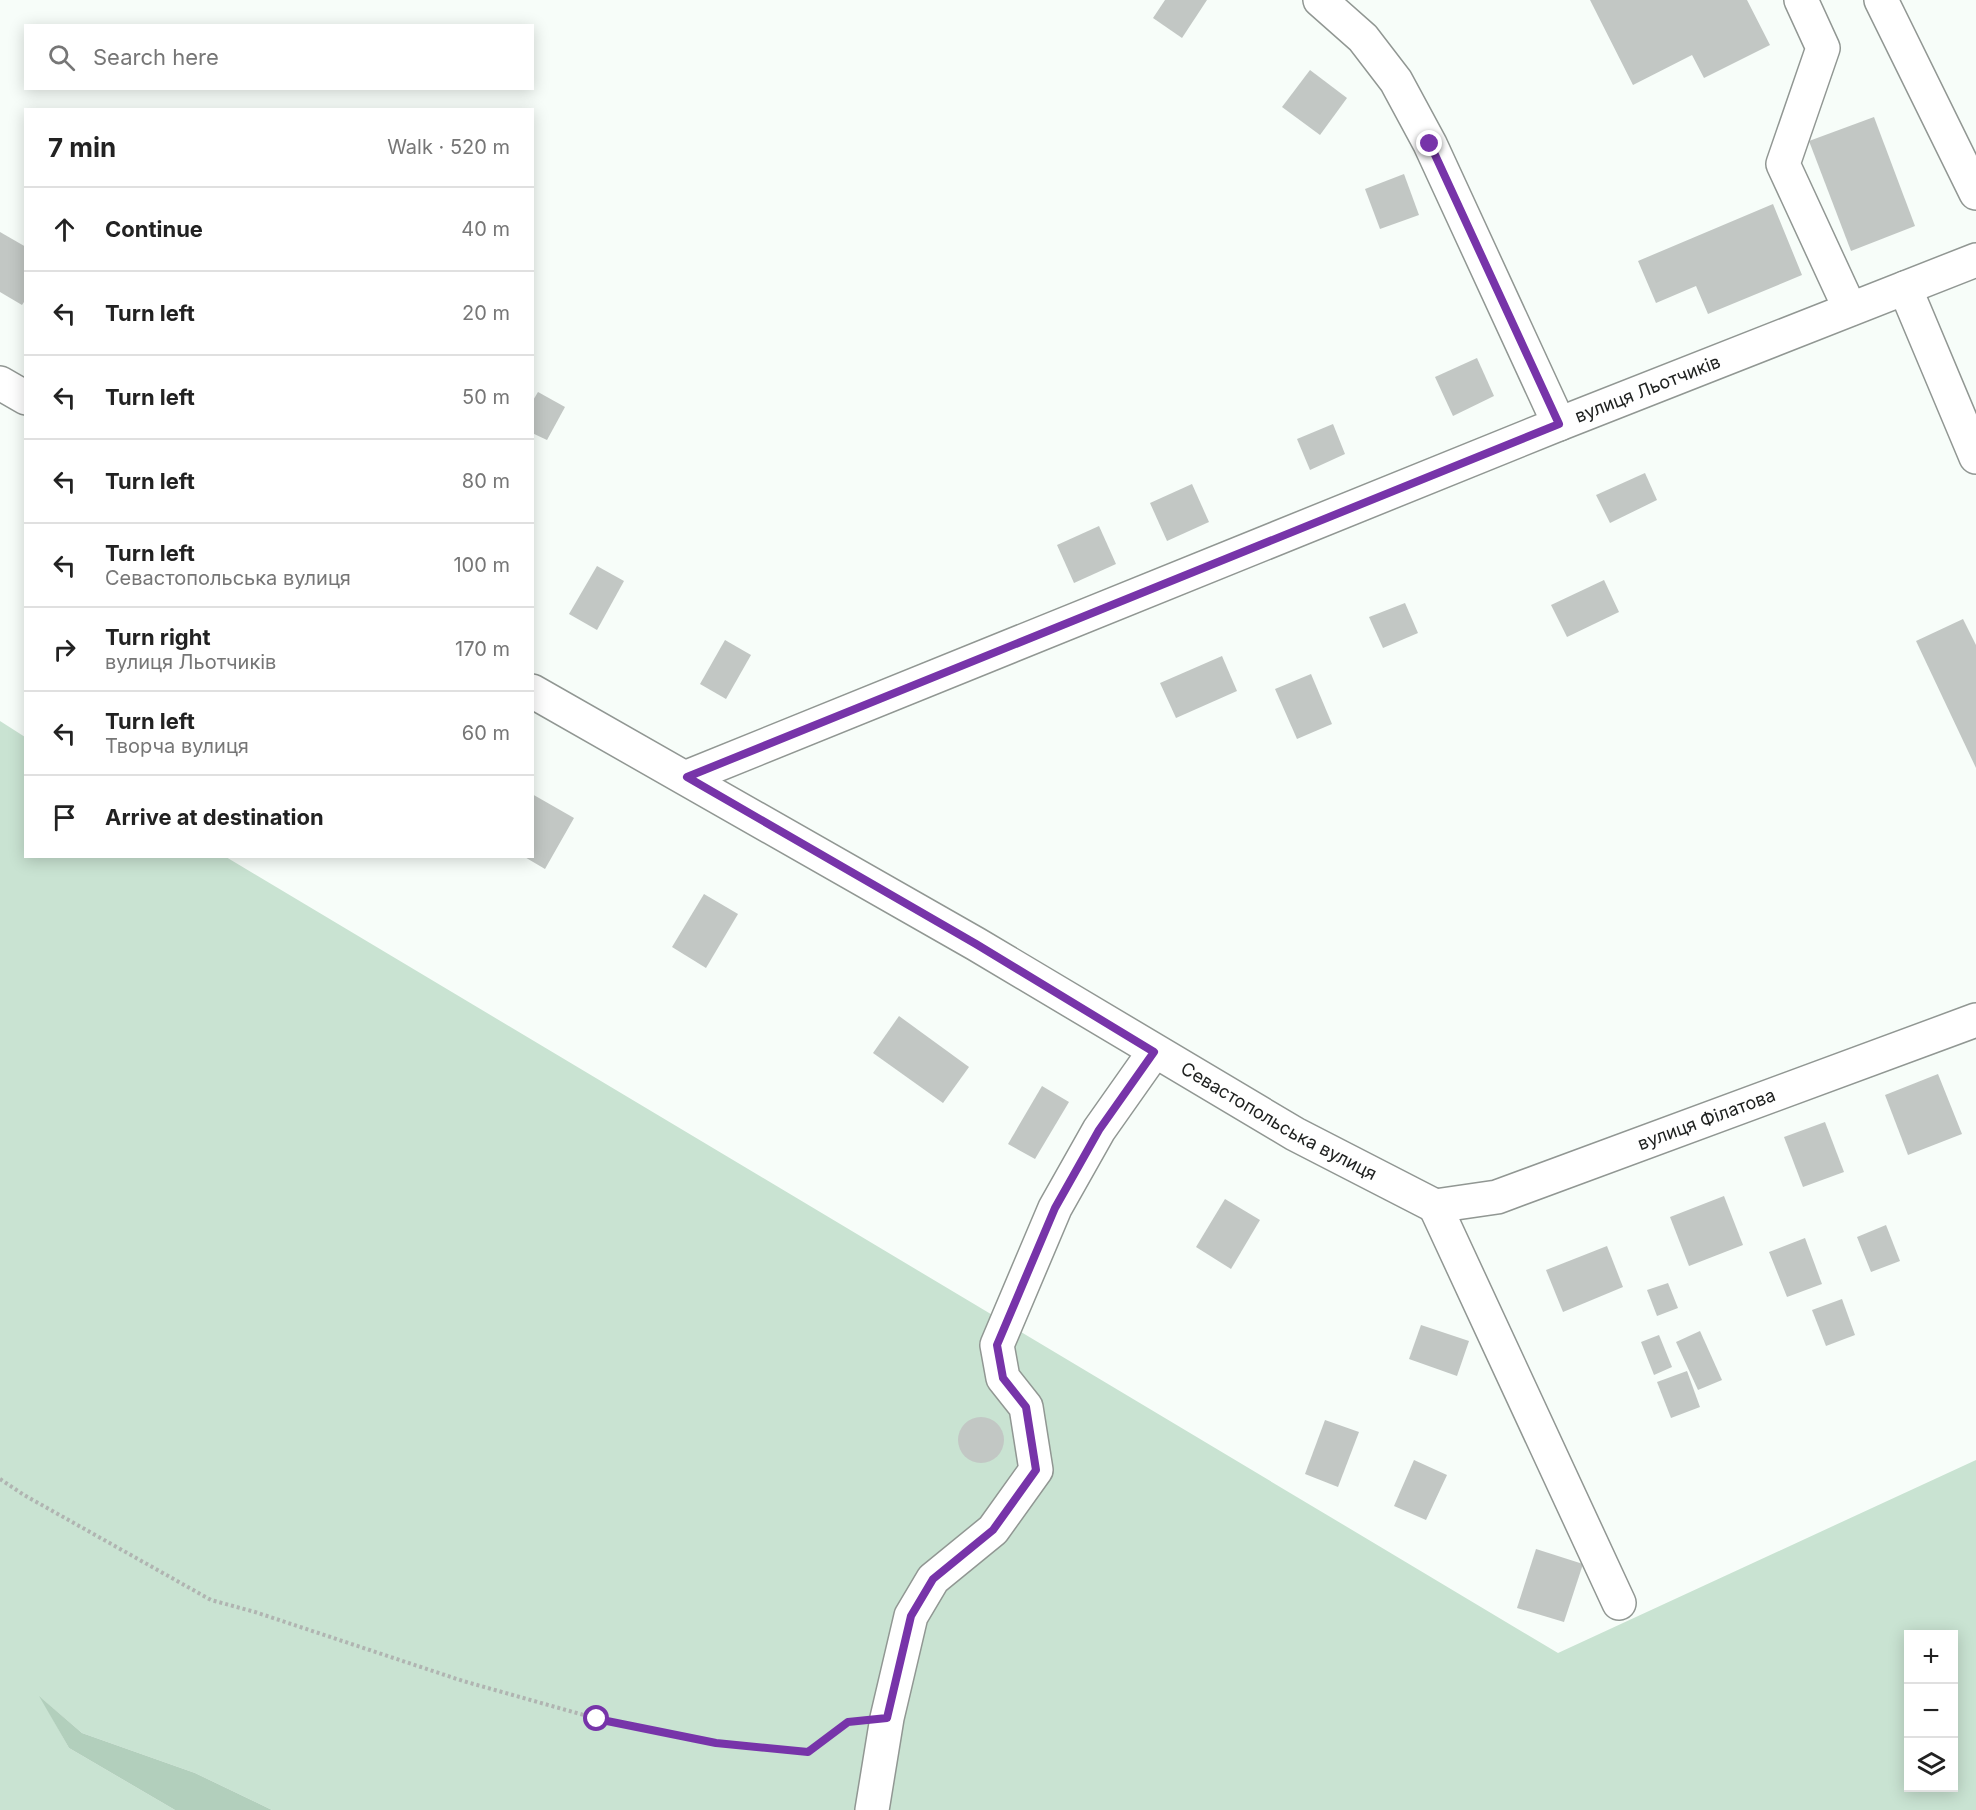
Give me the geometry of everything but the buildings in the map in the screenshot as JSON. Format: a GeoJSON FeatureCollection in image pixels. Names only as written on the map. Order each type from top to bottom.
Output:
{"type":"FeatureCollection","features":[{"type":"Feature","properties":{"kind":"street"},"geometry":{"type":"LineString","coordinates":[[1320,0],[1363,38],[1396,81],[1430,144],[1559,424]]}},
{"type":"Feature","properties":{"kind":"street"},"geometry":{"type":"LineString","coordinates":[[1801,0],[1823,48],[1783,164],[1850,309]]}},
{"type":"Feature","properties":{"kind":"street"},"geometry":{"type":"LineString","coordinates":[[1881,0],[1976,193]]}},
{"type":"Feature","properties":{"kind":"street","name":"вулиця Льотчиків"},"geometry":{"type":"LineString","coordinates":[[687,777],[1559,424],[1976,260]]}},
{"type":"Feature","properties":{"kind":"street"},"geometry":{"type":"LineString","coordinates":[[1905,288],[1976,457]]}},
{"type":"Feature","properties":{"kind":"street"},"geometry":{"type":"LineString","coordinates":[[0,383],[24,397]]}},
{"type":"Feature","properties":{"kind":"street","name":"Севастопольська вулиця"},"geometry":{"type":"LineString","coordinates":[[534,692],[687,777],[976,944],[1295,1134],[1435,1206]]}},
{"type":"Feature","properties":{"kind":"street","name":"вулиця Філатова"},"geometry":{"type":"LineString","coordinates":[[1435,1206],[1497,1197],[1976,1020]]}},
{"type":"Feature","properties":{"kind":"street"},"geometry":{"type":"LineString","coordinates":[[872,1810],[887,1718],[911,1616],[933,1579],[993,1530],[1036,1470],[1026,1407],[1003,1378],[997,1345],[1055,1208],[1099,1130],[1154,1052]]}},
{"type":"Feature","properties":{"kind":"street"},"geometry":{"type":"LineString","coordinates":[[1435,1206],[1620,1603]]}},
{"type":"Feature","properties":{"kind":"path"},"geometry":{"type":"LineString","coordinates":[[0,1479],[24,1495],[212,1600],[463,1681],[597,1719],[716,1743],[808,1752],[848,1722],[887,1718]]}},
{"type":"Feature","properties":{"kind":"green space"},"geometry":{"type":"Polygon","coordinates":[[[0,721],[24,736],[24,858],[228,858],[1558,1653],[1976,1460],[1976,1810],[272,1810],[195,1773],[82,1733],[41,1698],[69,1748],[175,1810],[0,1810],[0,721]]]}},
{"type":"Feature","properties":{"kind":"green space"},"geometry":{"type":"Polygon","coordinates":[[[39,1696],[82,1733],[195,1773],[272,1810],[175,1810],[69,1748],[39,1696]]]}},
{"type":"Feature","properties":{"kind":"route"},"geometry":{"type":"LineString","coordinates":[[597,1719],[716,1743],[808,1752],[848,1722],[887,1718],[911,1616],[933,1579],[993,1530],[1036,1470],[1026,1407],[1003,1378],[997,1345],[1055,1208],[1099,1130],[1154,1052],[976,944],[687,777],[1559,424],[1430,144]]}}]}
